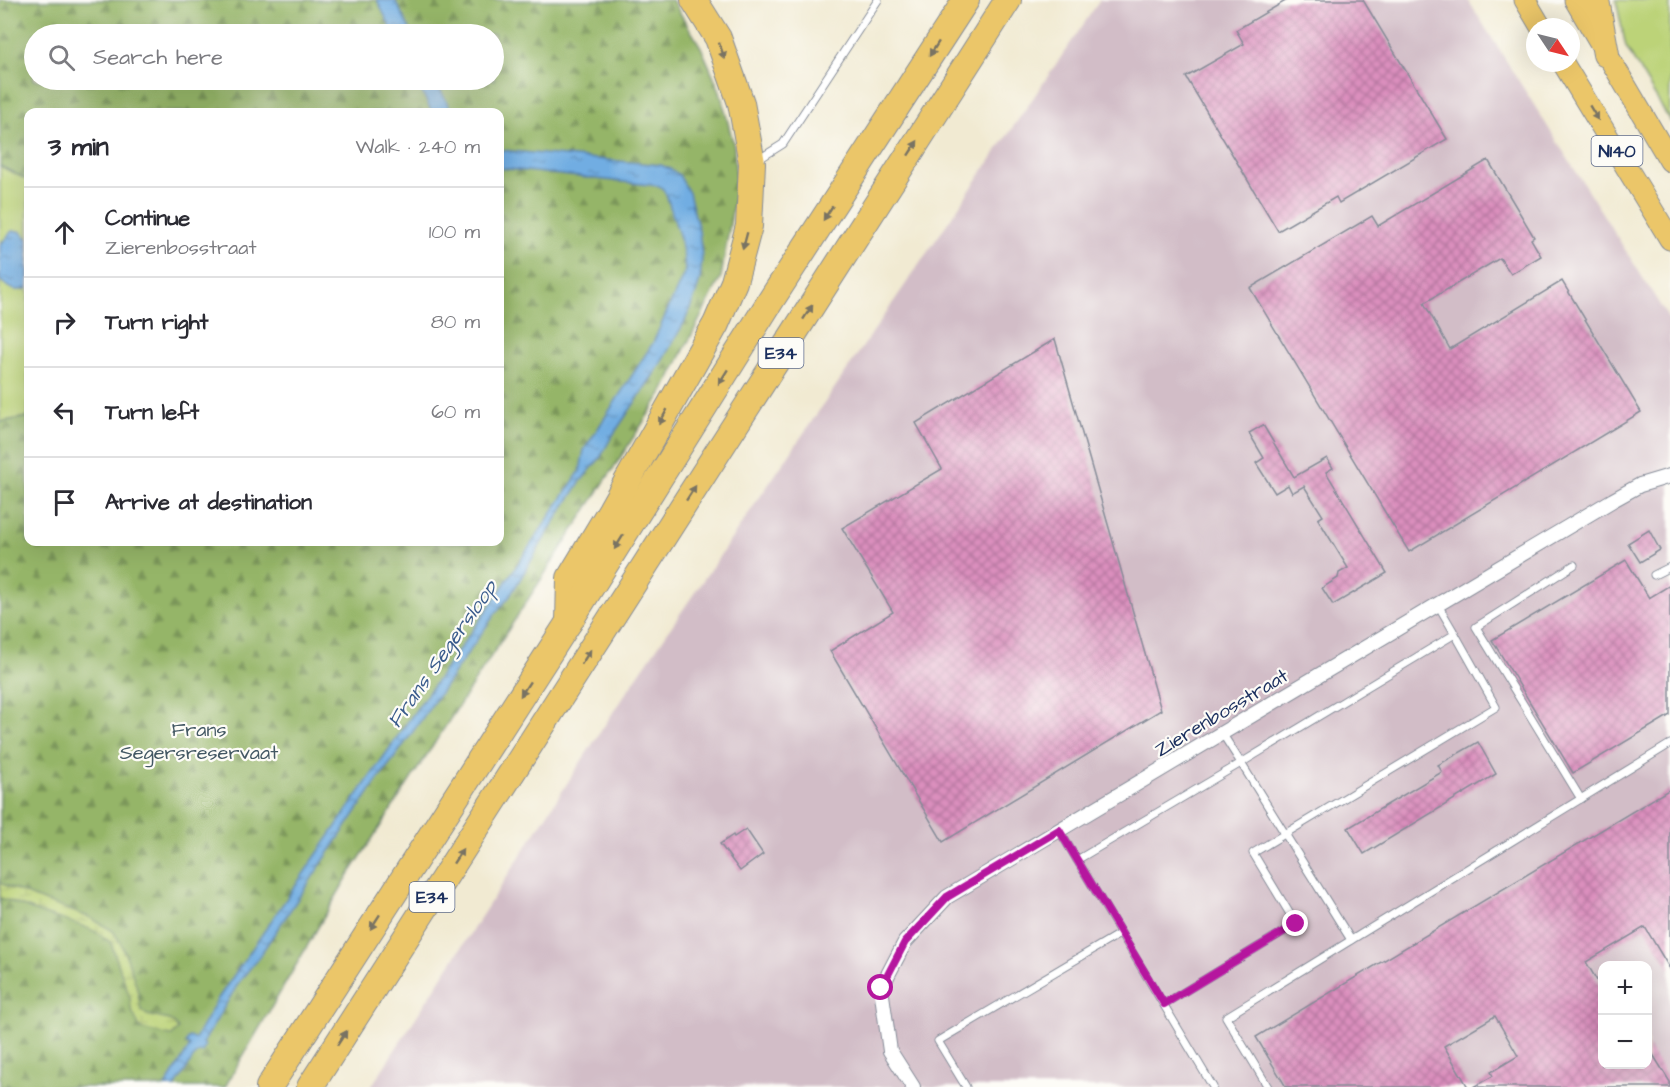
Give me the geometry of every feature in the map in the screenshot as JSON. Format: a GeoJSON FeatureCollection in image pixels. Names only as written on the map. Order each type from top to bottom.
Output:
{"type":"FeatureCollection","features":[{"type":"Feature","properties":{"kind":"highway"},"geometry":{"type":"LineString","coordinates":[[568,622],[570,578],[716,324],[734,282],[749,226],[752,163],[741,103],[718,38],[694,0]]}},
{"type":"Feature","properties":{"kind":"highway","name":"E34"},"geometry":{"type":"LineString","coordinates":[[269,1087],[568,622],[773,297],[966,0]]}},
{"type":"Feature","properties":{"kind":"highway","name":"E34"},"geometry":{"type":"LineString","coordinates":[[310,1087],[1008,0]]}},
{"type":"Feature","properties":{"kind":"highway"},"geometry":{"type":"LineString","coordinates":[[1596,0],[1606,54]]}},
{"type":"Feature","properties":{"kind":"main road"},"geometry":{"type":"LineString","coordinates":[[1525,0],[1536,18]]}},
{"type":"Feature","properties":{"kind":"main road","name":"N140"},"geometry":{"type":"LineString","coordinates":[[1575,0],[1670,161]]}},
{"type":"Feature","properties":{"kind":"main road","name":"N140"},"geometry":{"type":"LineString","coordinates":[[1568,72],[1670,239]]}},
{"type":"Feature","properties":{"kind":"street","name":"Zierenbosstraat"},"geometry":{"type":"LineString","coordinates":[[913,1087],[890,1051],[881,988],[905,942],[947,897],[1613,500],[1640,485],[1670,476]]}},
{"type":"Feature","properties":{"kind":"lane"},"geometry":{"type":"LineString","coordinates":[[752,163],[783,144],[878,0]]}},
{"type":"Feature","properties":{"kind":"lane"},"geometry":{"type":"LineString","coordinates":[[1574,565],[1476,627],[1581,799]]}},
{"type":"Feature","properties":{"kind":"lane"},"geometry":{"type":"LineString","coordinates":[[1654,576],[1670,567]]}},
{"type":"Feature","properties":{"kind":"lane"},"geometry":{"type":"LineString","coordinates":[[1164,1004],[1296,924],[1254,853],[1496,707],[1438,605]]}},
{"type":"Feature","properties":{"kind":"lane"},"geometry":{"type":"LineString","coordinates":[[1077,860],[1455,634]]}},
{"type":"Feature","properties":{"kind":"lane"},"geometry":{"type":"LineString","coordinates":[[1222,734],[1351,940]]}},
{"type":"Feature","properties":{"kind":"lane"},"geometry":{"type":"LineString","coordinates":[[1268,1087],[1226,1017],[1670,744]]}},
{"type":"Feature","properties":{"kind":"lane"},"geometry":{"type":"LineString","coordinates":[[1059,830],[1213,1087]]}},
{"type":"Feature","properties":{"kind":"lane"},"geometry":{"type":"LineString","coordinates":[[966,1087],[938,1041],[1121,933]]}},
{"type":"Feature","properties":{"kind":"shaded area"},"geometry":{"type":"Polygon","coordinates":[[[1100,0],[1468,0],[1670,321],[1670,1087],[371,1087],[617,706],[1100,0]]]}},
{"type":"Feature","properties":{"kind":"green space","name":"Frans Segersreservaat"},"geometry":{"type":"Polygon","coordinates":[[[0,0],[672,0],[701,47],[720,91],[734,146],[736,188],[721,277],[663,392],[348,876],[225,1087],[0,1087],[0,422],[24,418],[24,546],[504,546],[504,108],[24,108],[24,178],[0,166],[0,0]]]}},
{"type":"Feature","properties":{"kind":"green space"},"geometry":{"type":"Polygon","coordinates":[[[1616,0],[1670,0],[1670,121],[1626,47],[1616,0]]]}},
{"type":"Feature","properties":{"kind":"green space"},"geometry":{"type":"Polygon","coordinates":[[[0,166],[24,178],[24,418],[0,422],[0,166]]]}},
{"type":"Feature","properties":{"kind":"green space"},"geometry":{"type":"Polygon","coordinates":[[[0,883],[89,917],[113,931],[128,961],[141,1010],[147,1015],[169,1020],[178,1029],[172,1036],[140,1028],[131,1009],[130,998],[111,943],[86,928],[0,898],[0,883]]]}},
{"type":"Feature","properties":{"kind":"water"},"geometry":{"type":"Polygon","coordinates":[[[377,0],[395,0],[407,24],[389,24],[377,0]]]}},
{"type":"Feature","properties":{"kind":"water"},"geometry":{"type":"Polygon","coordinates":[[[421,90],[440,90],[450,108],[430,108],[421,90]]]}},
{"type":"Feature","properties":{"kind":"water"},"geometry":{"type":"Polygon","coordinates":[[[504,150],[661,165],[679,175],[689,193],[699,231],[702,257],[700,280],[696,293],[685,321],[658,368],[600,458],[581,481],[551,527],[510,596],[377,781],[258,958],[239,982],[203,1043],[205,1046],[202,1052],[195,1055],[175,1087],[165,1087],[190,1046],[186,1043],[189,1037],[195,1039],[217,1000],[487,610],[580,471],[584,450],[653,343],[685,271],[680,238],[667,197],[659,186],[504,168],[504,150]]]}},
{"type":"Feature","properties":{"kind":"water"},"geometry":{"type":"Polygon","coordinates":[[[12,231],[20,231],[24,235],[24,289],[10,288],[0,280],[0,245],[12,231]]]}},
{"type":"Feature","properties":{"kind":"building"},"geometry":{"type":"Polygon","coordinates":[[[1287,0],[1363,0],[1447,139],[1339,203],[1336,197],[1278,231],[1186,77],[1244,44],[1236,30],[1287,0]]]}},
{"type":"Feature","properties":{"kind":"building"},"geometry":{"type":"Polygon","coordinates":[[[1488,160],[1534,237],[1531,239],[1541,256],[1511,274],[1500,258],[1424,303],[1450,349],[1562,281],[1641,412],[1409,552],[1250,288],[1372,216],[1378,226],[1488,160]]]}},
{"type":"Feature","properties":{"kind":"building"},"geometry":{"type":"Polygon","coordinates":[[[1055,339],[1161,710],[943,842],[830,651],[893,612],[842,528],[942,469],[916,423],[1055,339]]]}},
{"type":"Feature","properties":{"kind":"building"},"geometry":{"type":"Polygon","coordinates":[[[1263,425],[1294,477],[1327,458],[1333,468],[1326,472],[1387,573],[1333,605],[1322,588],[1338,578],[1339,573],[1348,568],[1318,519],[1323,516],[1304,486],[1292,493],[1288,485],[1275,493],[1256,463],[1264,458],[1249,433],[1263,425]]]}},
{"type":"Feature","properties":{"kind":"building"},"geometry":{"type":"Polygon","coordinates":[[[1649,530],[1660,550],[1640,562],[1628,543],[1649,530]]]}},
{"type":"Feature","properties":{"kind":"building"},"geometry":{"type":"Polygon","coordinates":[[[1626,560],[1649,598],[1670,585],[1670,715],[1573,773],[1492,640],[1626,560]]]}},
{"type":"Feature","properties":{"kind":"building"},"geometry":{"type":"Polygon","coordinates":[[[1478,742],[1496,774],[1364,854],[1348,828],[1442,772],[1438,765],[1478,742]]]}},
{"type":"Feature","properties":{"kind":"building"},"geometry":{"type":"Polygon","coordinates":[[[1670,789],[1670,969],[1645,927],[1586,962],[1598,982],[1596,996],[1598,1000],[1598,1069],[1652,1069],[1652,1053],[1670,1082],[1670,1087],[1473,1087],[1493,1076],[1491,1072],[1518,1056],[1495,1016],[1444,1046],[1468,1087],[1286,1087],[1256,1037],[1670,789]]]}},
{"type":"Feature","properties":{"kind":"building"},"geometry":{"type":"Polygon","coordinates":[[[746,829],[763,854],[740,871],[720,844],[746,829]]]}},
{"type":"Feature","properties":{"kind":"route"},"geometry":{"type":"LineString","coordinates":[[881,988],[905,942],[947,897],[1059,830],[1164,1004],[1296,924]]}},
{"type":"Feature","properties":{"kind":"water label","name":"Frans Segersloop"},"geometry":{"type":"Point","coordinates":[442,654]}}]}
